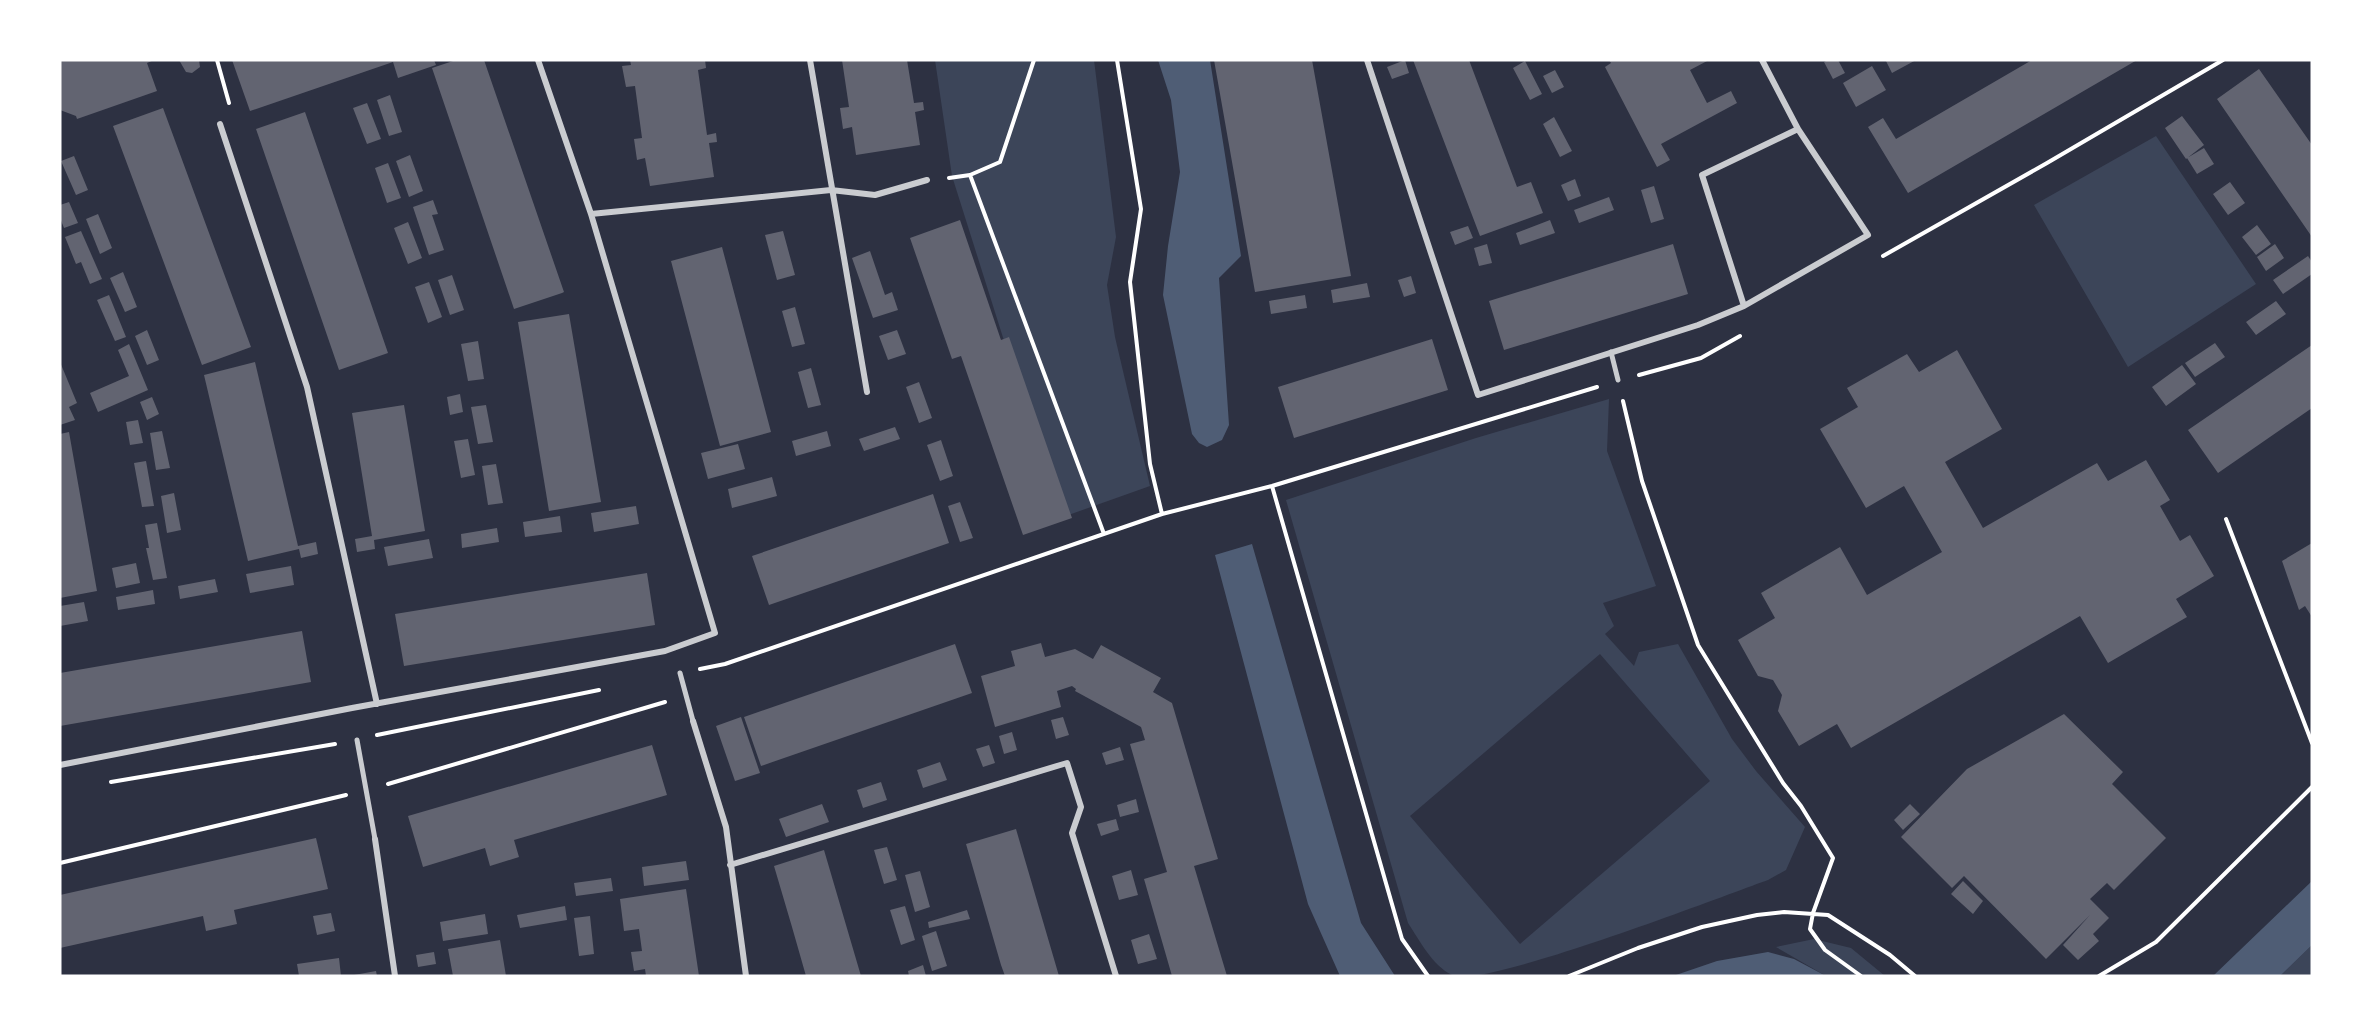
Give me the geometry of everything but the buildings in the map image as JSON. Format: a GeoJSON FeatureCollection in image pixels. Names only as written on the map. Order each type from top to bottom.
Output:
{"type":"FeatureCollection","features":[{"type":"Feature","properties":{"kind":"street"},"geometry":{"type":"LineString","coordinates":[[60,765],[665,651],[715,633],[591,214],[538,60]]}},
{"type":"Feature","properties":{"kind":"street"},"geometry":{"type":"LineString","coordinates":[[810,60],[867,392]]}},
{"type":"Feature","properties":{"kind":"street"},"geometry":{"type":"LineString","coordinates":[[1367,60],[1478,395],[1698,325],[1744,306],[1868,235],[1798,129],[1762,60]]}},
{"type":"Feature","properties":{"kind":"street"},"geometry":{"type":"LineString","coordinates":[[220,124],[307,387],[377,704]]}},
{"type":"Feature","properties":{"kind":"street"},"geometry":{"type":"LineString","coordinates":[[1744,306],[1702,175],[1798,129]]}},
{"type":"Feature","properties":{"kind":"street"},"geometry":{"type":"LineString","coordinates":[[591,214],[831,190],[875,195],[927,180]]}},
{"type":"Feature","properties":{"kind":"street"},"geometry":{"type":"LineString","coordinates":[[1611,352],[1618,381]]}},
{"type":"Feature","properties":{"kind":"street"},"geometry":{"type":"LineString","coordinates":[[680,673],[726,827],[746,976]]}},
{"type":"Feature","properties":{"kind":"street"},"geometry":{"type":"LineString","coordinates":[[357,740],[375,839],[395,976]]}},
{"type":"Feature","properties":{"kind":"street"},"geometry":{"type":"LineString","coordinates":[[730,865],[1067,763],[1081,807],[1072,833],[1116,976]]}},
{"type":"Feature","properties":{"kind":"path"},"geometry":{"type":"LineString","coordinates":[[218,60],[232,115],[220,124]]}},
{"type":"Feature","properties":{"kind":"path"},"geometry":{"type":"LineString","coordinates":[[927,180],[970,175],[1000,162],[1034,60]]}},
{"type":"Feature","properties":{"kind":"path"},"geometry":{"type":"LineString","coordinates":[[1117,60],[1141,209],[1130,282],[1150,464],[1162,514]]}},
{"type":"Feature","properties":{"kind":"path"},"geometry":{"type":"LineString","coordinates":[[970,175],[1104,534]]}},
{"type":"Feature","properties":{"kind":"path"},"geometry":{"type":"LineString","coordinates":[[1618,381],[1642,482],[1698,645],[1782,783],[1801,806],[1833,858],[1813,913],[1810,929],[1825,950],[1861,976]]}},
{"type":"Feature","properties":{"kind":"path"},"geometry":{"type":"LineString","coordinates":[[1272,486],[1402,939],[1428,976]]}},
{"type":"Feature","properties":{"kind":"path"},"geometry":{"type":"LineString","coordinates":[[2226,519],[2312,743]]}},
{"type":"Feature","properties":{"kind":"path"},"geometry":{"type":"LineString","coordinates":[[2099,976],[2156,942],[2312,787]]}},
{"type":"Feature","properties":{"kind":"path"},"geometry":{"type":"LineString","coordinates":[[1569,976],[1638,948],[1702,927],[1757,915],[1784,912],[1828,915],[1890,955],[1916,976]]}},
{"type":"Feature","properties":{"kind":"shaded area"},"geometry":{"type":"Polygon","coordinates":[[[935,60],[1094,60],[1116,237],[1107,285],[1115,337],[1150,486],[1060,518],[952,176],[935,60]]]}},
{"type":"Feature","properties":{"kind":"shaded area"},"geometry":{"type":"Polygon","coordinates":[[[1158,60],[1210,60],[1241,256],[1219,278],[1229,425],[1222,440],[1207,447],[1199,443],[1192,434],[1163,295],[1180,172],[1171,100],[1158,60]]]}},
{"type":"Feature","properties":{"kind":"shaded area"},"geometry":{"type":"Polygon","coordinates":[[[2156,136],[2256,284],[2128,367],[2034,205],[2156,136]]]}},
{"type":"Feature","properties":{"kind":"shaded area"},"geometry":{"type":"Polygon","coordinates":[[[1609,399],[1607,451],[1656,586],[1603,603],[1614,626],[1605,634],[1634,666],[1639,652],[1678,644],[1732,739],[1756,771],[1805,827],[1786,870],[1768,880],[1553,956],[1472,976],[1452,975],[1445,971],[1427,952],[1408,923],[1286,500],[1476,438],[1609,399]],[[1600,654],[1410,816],[1520,944],[1710,781],[1600,654]]]}},
{"type":"Feature","properties":{"kind":"shaded area"},"geometry":{"type":"Polygon","coordinates":[[[1252,544],[1361,923],[1395,976],[1340,976],[1308,904],[1215,555],[1252,544]]]}},
{"type":"Feature","properties":{"kind":"shaded area"},"geometry":{"type":"Polygon","coordinates":[[[2312,881],[2312,945],[2280,976],[2213,976],[2312,881]]]}},
{"type":"Feature","properties":{"kind":"shaded area"},"geometry":{"type":"Polygon","coordinates":[[[1814,939],[1851,948],[1885,976],[1826,976],[1776,947],[1814,939]]]}},
{"type":"Feature","properties":{"kind":"shaded area"},"geometry":{"type":"Polygon","coordinates":[[[2312,945],[2312,976],[2280,976],[2312,945]]]}},
{"type":"Feature","properties":{"kind":"shaded area"},"geometry":{"type":"Polygon","coordinates":[[[1768,952],[1794,959],[1826,976],[1673,976],[1717,961],[1768,952]]]}}]}
